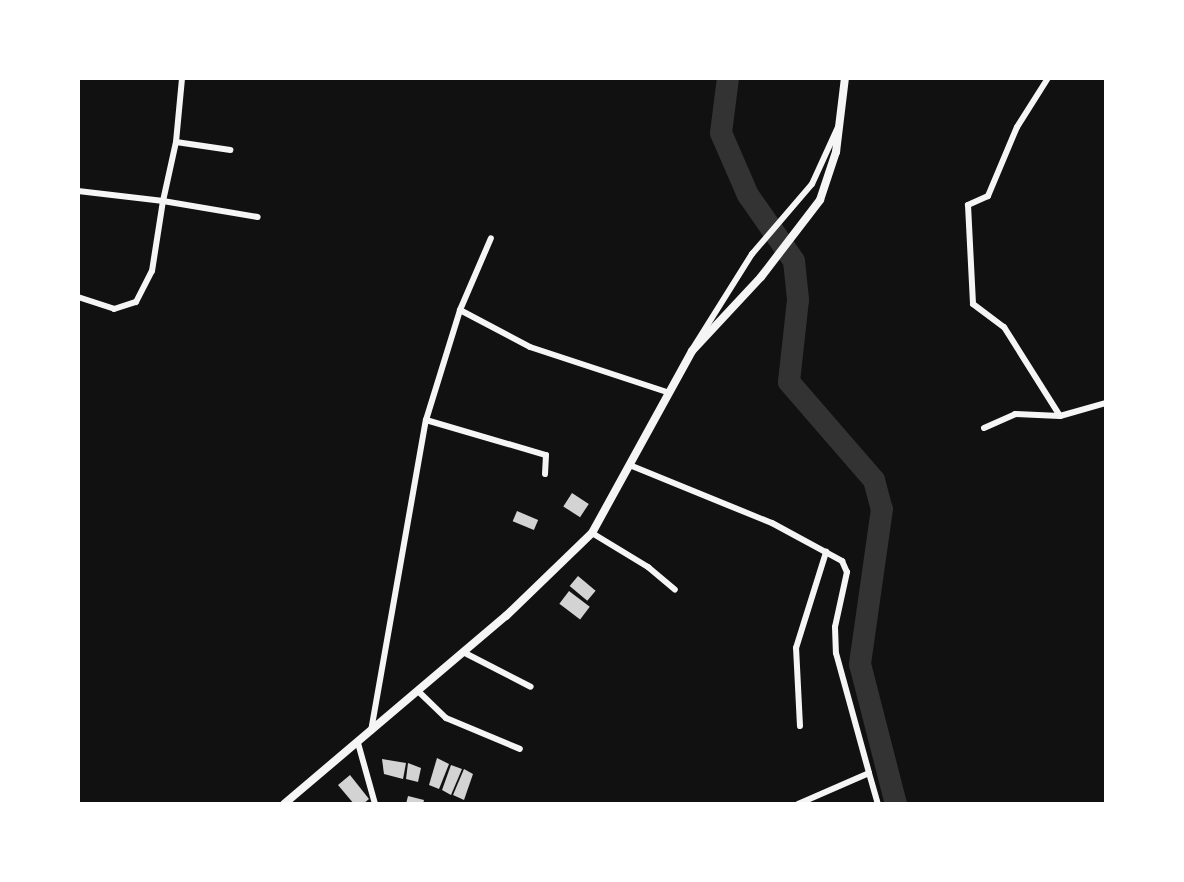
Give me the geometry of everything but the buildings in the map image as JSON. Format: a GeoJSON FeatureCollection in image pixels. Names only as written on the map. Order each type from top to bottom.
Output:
{"type":"FeatureCollection","features":[{"type":"Feature","properties":{"kind":"street"},"geometry":{"type":"LineString","coordinates":[[78,297],[114,309],[136,302],[152,271],[163,201],[176,142],[182,78]]}},
{"type":"Feature","properties":{"kind":"street"},"geometry":{"type":"LineString","coordinates":[[692,351],[761,277],[807,216],[830,177],[845,78]]}},
{"type":"Feature","properties":{"kind":"street"},"geometry":{"type":"LineString","coordinates":[[1048,78],[1017,127],[988,196],[968,205],[973,304],[1004,327],[1060,416]]}},
{"type":"Feature","properties":{"kind":"street"},"geometry":{"type":"LineString","coordinates":[[284,804],[463,652],[592,533],[632,466],[667,392],[717,303],[752,254],[812,184],[840,122]]}},
{"type":"Feature","properties":{"kind":"street"},"geometry":{"type":"LineString","coordinates":[[176,142],[230,150]]}},
{"type":"Feature","properties":{"kind":"street"},"geometry":{"type":"LineString","coordinates":[[78,191],[163,201],[258,217]]}},
{"type":"Feature","properties":{"kind":"street"},"geometry":{"type":"LineString","coordinates":[[371,732],[426,420],[460,310],[491,238]]}},
{"type":"Feature","properties":{"kind":"street"},"geometry":{"type":"LineString","coordinates":[[460,310],[531,347],[667,392]]}},
{"type":"Feature","properties":{"kind":"street"},"geometry":{"type":"LineString","coordinates":[[984,428],[1015,414],[1060,416],[1106,403]]}},
{"type":"Feature","properties":{"kind":"street"},"geometry":{"type":"LineString","coordinates":[[426,420],[546,455],[545,474]]}},
{"type":"Feature","properties":{"kind":"street"},"geometry":{"type":"LineString","coordinates":[[632,466],[772,523],[826,552],[847,572],[835,627],[836,653],[878,804]]}},
{"type":"Feature","properties":{"kind":"street"},"geometry":{"type":"LineString","coordinates":[[592,533],[648,567],[675,590]]}},
{"type":"Feature","properties":{"kind":"street"},"geometry":{"type":"LineString","coordinates":[[800,726],[796,648],[826,552]]}},
{"type":"Feature","properties":{"kind":"street"},"geometry":{"type":"LineString","coordinates":[[463,652],[531,687]]}},
{"type":"Feature","properties":{"kind":"street"},"geometry":{"type":"LineString","coordinates":[[418,691],[446,718],[520,749]]}},
{"type":"Feature","properties":{"kind":"street"},"geometry":{"type":"LineString","coordinates":[[358,743],[375,804]]}},
{"type":"Feature","properties":{"kind":"street"},"geometry":{"type":"LineString","coordinates":[[798,804],[869,773]]}},
{"type":"Feature","properties":{"kind":"waterway"},"geometry":{"type":"LineString","coordinates":[[728,78],[721,133],[748,195],[794,261],[798,300],[789,382],[874,480],[882,509],[860,664],[896,804]]}}]}
